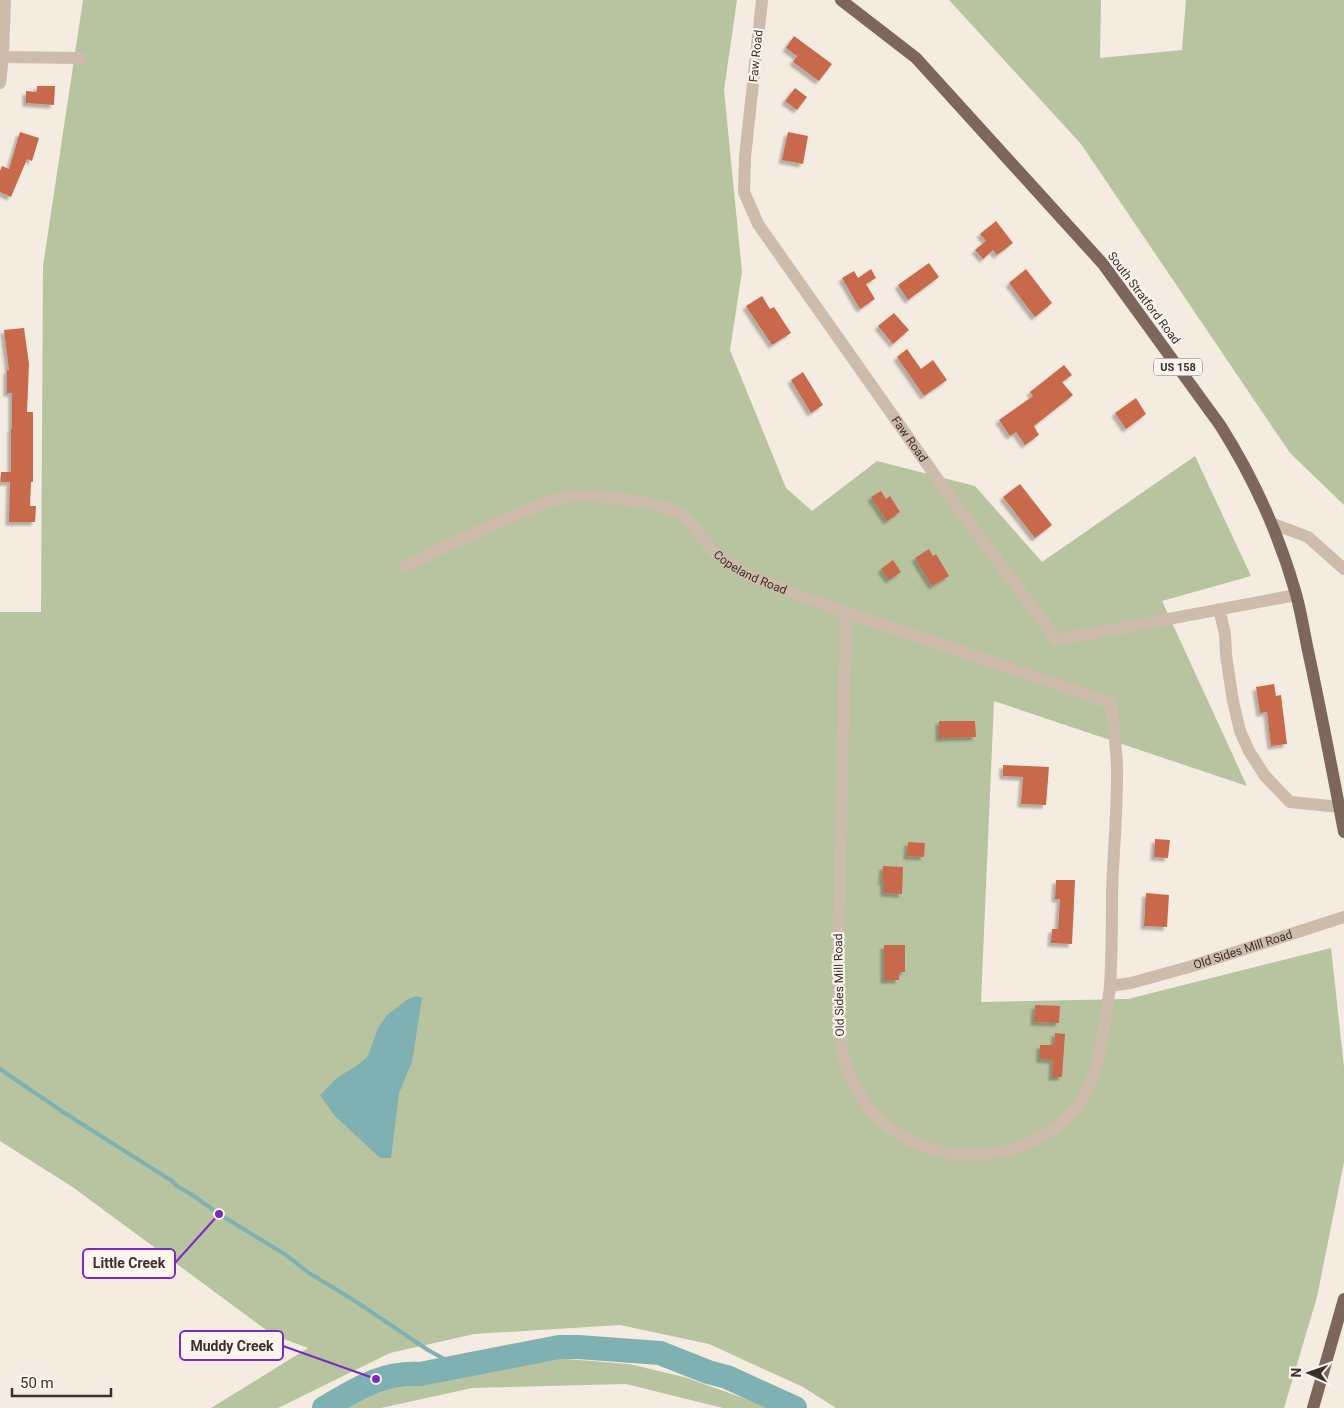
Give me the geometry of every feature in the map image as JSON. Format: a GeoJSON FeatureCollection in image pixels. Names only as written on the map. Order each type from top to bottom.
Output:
{"type":"FeatureCollection","features":[{"type":"Feature","properties":{"kind":"main road","name":"South Stratford Road"},"geometry":{"type":"LineString","coordinates":[[840,0],[916,58],[1103,264],[1220,425],[1250,475],[1272,524],[1296,595],[1344,832]]}},
{"type":"Feature","properties":{"kind":"main road"},"geometry":{"type":"LineString","coordinates":[[1313,1408],[1344,1299]]}},
{"type":"Feature","properties":{"kind":"street"},"geometry":{"type":"LineString","coordinates":[[0,83],[5,0]]}},
{"type":"Feature","properties":{"kind":"street","name":"Faw Road"},"geometry":{"type":"LineString","coordinates":[[762,0],[745,157],[744,192],[758,224],[976,532],[1057,640],[1296,595]]}},
{"type":"Feature","properties":{"kind":"street"},"geometry":{"type":"LineString","coordinates":[[3,57],[80,58]]}},
{"type":"Feature","properties":{"kind":"street","name":"Copeland Road"},"geometry":{"type":"LineString","coordinates":[[405,566],[499,521],[566,497],[596,496],[652,504],[680,513],[721,558],[736,569],[758,579],[846,613],[1111,703]]}},
{"type":"Feature","properties":{"kind":"street"},"geometry":{"type":"LineString","coordinates":[[1272,524],[1308,537],[1344,569]]}},
{"type":"Feature","properties":{"kind":"street"},"geometry":{"type":"LineString","coordinates":[[1219,609],[1225,634],[1226,655],[1233,700],[1240,731],[1249,751],[1266,776],[1290,802],[1340,807]]}},
{"type":"Feature","properties":{"kind":"street","name":"Old Sides Mill Road"},"geometry":{"type":"LineString","coordinates":[[846,613],[837,1003],[839,1040],[845,1064],[854,1086],[864,1101],[889,1128],[920,1146],[956,1155],[980,1155],[1004,1152],[1021,1147],[1038,1139],[1059,1125],[1072,1113],[1091,1082],[1099,1059],[1110,986],[1118,778],[1111,703]]}},
{"type":"Feature","properties":{"kind":"street","name":"Old Sides Mill Road"},"geometry":{"type":"LineString","coordinates":[[1110,986],[1189,967],[1344,916]]}},
{"type":"Feature","properties":{"kind":"green space"},"geometry":{"type":"Polygon","coordinates":[[[83,0],[737,0],[724,90],[742,272],[730,350],[786,488],[812,511],[877,461],[975,486],[1042,562],[1195,456],[1251,576],[1162,601],[1247,786],[994,701],[981,1002],[1128,999],[1331,948],[1344,1067],[1344,1162],[1317,1297],[1284,1408],[836,1408],[803,1387],[709,1344],[620,1325],[474,1334],[390,1353],[278,1408],[211,1408],[308,1348],[273,1335],[74,1188],[0,1141],[0,612],[41,612],[43,266],[83,0]]]}},
{"type":"Feature","properties":{"kind":"green space"},"geometry":{"type":"Polygon","coordinates":[[[949,0],[1101,0],[1100,58],[1182,50],[1186,0],[1344,0],[1344,505],[1290,453],[1081,144],[949,0]]]}},
{"type":"Feature","properties":{"kind":"green space"},"geometry":{"type":"Polygon","coordinates":[[[554,1358],[629,1364],[684,1377],[772,1408],[723,1408],[626,1384],[472,1388],[381,1408],[339,1408],[375,1387],[554,1358]]]}},
{"type":"Feature","properties":{"kind":"water"},"geometry":{"type":"Polygon","coordinates":[[[416,996],[422,998],[412,1062],[399,1093],[391,1158],[380,1158],[334,1115],[320,1095],[338,1077],[358,1065],[368,1056],[378,1028],[387,1015],[408,999],[416,996]]]}},
{"type":"Feature","properties":{"kind":"building"},"geometry":{"type":"Polygon","coordinates":[[[794,36],[832,64],[819,81],[793,62],[797,56],[786,48],[794,36]]]}},
{"type":"Feature","properties":{"kind":"building"},"geometry":{"type":"Polygon","coordinates":[[[37,86],[55,86],[54,105],[26,103],[26,91],[37,92],[37,86]]]}},
{"type":"Feature","properties":{"kind":"building"},"geometry":{"type":"Polygon","coordinates":[[[795,88],[807,97],[797,110],[785,101],[795,88]]]}},
{"type":"Feature","properties":{"kind":"building"},"geometry":{"type":"Polygon","coordinates":[[[20,132],[39,138],[32,161],[27,159],[11,197],[0,192],[0,171],[2,166],[9,169],[20,132]]]}},
{"type":"Feature","properties":{"kind":"building"},"geometry":{"type":"Polygon","coordinates":[[[788,132],[808,136],[803,164],[782,160],[788,132]]]}},
{"type":"Feature","properties":{"kind":"building"},"geometry":{"type":"Polygon","coordinates":[[[996,221],[1013,243],[997,255],[993,250],[983,259],[975,250],[986,241],[980,234],[996,221]]]}},
{"type":"Feature","properties":{"kind":"building"},"geometry":{"type":"Polygon","coordinates":[[[929,263],[939,277],[908,300],[898,285],[929,263]]]}},
{"type":"Feature","properties":{"kind":"building"},"geometry":{"type":"Polygon","coordinates":[[[871,269],[876,278],[866,284],[875,299],[860,309],[842,278],[854,271],[858,278],[871,269]]]}},
{"type":"Feature","properties":{"kind":"building"},"geometry":{"type":"Polygon","coordinates":[[[1026,269],[1052,303],[1035,317],[1009,283],[1026,269]]]}},
{"type":"Feature","properties":{"kind":"building"},"geometry":{"type":"Polygon","coordinates":[[[762,296],[770,309],[774,307],[791,333],[772,345],[746,306],[762,296]]]}},
{"type":"Feature","properties":{"kind":"building"},"geometry":{"type":"Polygon","coordinates":[[[894,313],[909,330],[893,344],[878,326],[894,313]]]}},
{"type":"Feature","properties":{"kind":"building"},"geometry":{"type":"Polygon","coordinates":[[[24,328],[29,364],[27,412],[33,412],[33,482],[31,482],[30,506],[36,506],[35,522],[9,522],[10,482],[1,482],[1,472],[11,472],[12,429],[12,393],[7,393],[7,370],[9,370],[4,330],[24,328]]]}},
{"type":"Feature","properties":{"kind":"building"},"geometry":{"type":"Polygon","coordinates":[[[907,349],[921,369],[933,360],[947,380],[924,396],[897,357],[907,349]]]}},
{"type":"Feature","properties":{"kind":"building"},"geometry":{"type":"Polygon","coordinates":[[[1064,365],[1072,375],[1062,382],[1073,395],[1034,426],[1039,435],[1025,445],[1016,432],[1010,436],[999,420],[1033,396],[1030,392],[1064,365]]]}},
{"type":"Feature","properties":{"kind":"building"},"geometry":{"type":"Polygon","coordinates":[[[803,372],[823,405],[811,413],[791,380],[803,372]]]}},
{"type":"Feature","properties":{"kind":"building"},"geometry":{"type":"Polygon","coordinates":[[[1136,398],[1146,414],[1126,429],[1115,413],[1136,398]]]}},
{"type":"Feature","properties":{"kind":"building"},"geometry":{"type":"Polygon","coordinates":[[[1020,484],[1052,525],[1035,538],[1003,497],[1020,484]]]}},
{"type":"Feature","properties":{"kind":"building"},"geometry":{"type":"Polygon","coordinates":[[[881,491],[886,499],[890,496],[900,512],[887,521],[871,497],[881,491]]]}},
{"type":"Feature","properties":{"kind":"building"},"geometry":{"type":"Polygon","coordinates":[[[929,549],[933,556],[936,554],[949,576],[932,586],[915,558],[929,549]]]}},
{"type":"Feature","properties":{"kind":"building"},"geometry":{"type":"Polygon","coordinates":[[[893,560],[901,572],[889,580],[881,569],[893,560]]]}},
{"type":"Feature","properties":{"kind":"building"},"geometry":{"type":"Polygon","coordinates":[[[1274,684],[1276,696],[1281,695],[1287,744],[1271,746],[1267,712],[1260,713],[1256,687],[1274,684]]]}},
{"type":"Feature","properties":{"kind":"building"},"geometry":{"type":"Polygon","coordinates":[[[939,721],[975,721],[976,737],[939,738],[939,721]]]}},
{"type":"Feature","properties":{"kind":"building"},"geometry":{"type":"Polygon","coordinates":[[[1003,765],[1049,767],[1046,805],[1021,804],[1023,777],[1003,776],[1003,765]]]}},
{"type":"Feature","properties":{"kind":"building"},"geometry":{"type":"Polygon","coordinates":[[[1155,839],[1170,840],[1168,858],[1154,857],[1155,839]]]}},
{"type":"Feature","properties":{"kind":"building"},"geometry":{"type":"Polygon","coordinates":[[[908,842],[925,843],[924,857],[907,856],[908,842]]]}},
{"type":"Feature","properties":{"kind":"building"},"geometry":{"type":"Polygon","coordinates":[[[883,866],[903,867],[902,894],[884,893],[884,882],[882,881],[883,866]]]}},
{"type":"Feature","properties":{"kind":"building"},"geometry":{"type":"Polygon","coordinates":[[[1056,880],[1075,880],[1072,944],[1051,943],[1052,929],[1058,929],[1060,899],[1055,899],[1056,880]]]}},
{"type":"Feature","properties":{"kind":"building"},"geometry":{"type":"Polygon","coordinates":[[[1146,893],[1169,895],[1167,927],[1144,926],[1146,893]]]}},
{"type":"Feature","properties":{"kind":"building"},"geometry":{"type":"Polygon","coordinates":[[[884,945],[905,945],[905,972],[899,972],[899,980],[884,980],[884,945]]]}},
{"type":"Feature","properties":{"kind":"building"},"geometry":{"type":"Polygon","coordinates":[[[1035,1005],[1060,1006],[1059,1023],[1034,1022],[1035,1005]]]}},
{"type":"Feature","properties":{"kind":"building"},"geometry":{"type":"Polygon","coordinates":[[[1055,1033],[1065,1034],[1062,1077],[1052,1077],[1053,1060],[1040,1059],[1040,1045],[1054,1045],[1055,1033]]]}},
{"type":"Feature","properties":{"kind":"waterway"},"geometry":{"type":"LineString","coordinates":[[0,1069],[63,1112],[172,1181],[219,1214],[286,1255],[309,1273],[352,1299],[428,1350],[457,1366]]}},
{"type":"Feature","properties":{"kind":"waterway"},"geometry":{"type":"LineString","coordinates":[[324,1408],[359,1388],[381,1379],[406,1374],[420,1374],[559,1347],[660,1353],[708,1372],[727,1377],[795,1408]]}},
{"type":"Feature","properties":{"kind":"place","name":"Little Creek"},"geometry":{"type":"Point","coordinates":[219,1214]}},
{"type":"Feature","properties":{"kind":"place","name":"Muddy Creek"},"geometry":{"type":"Point","coordinates":[376,1379]}}]}
